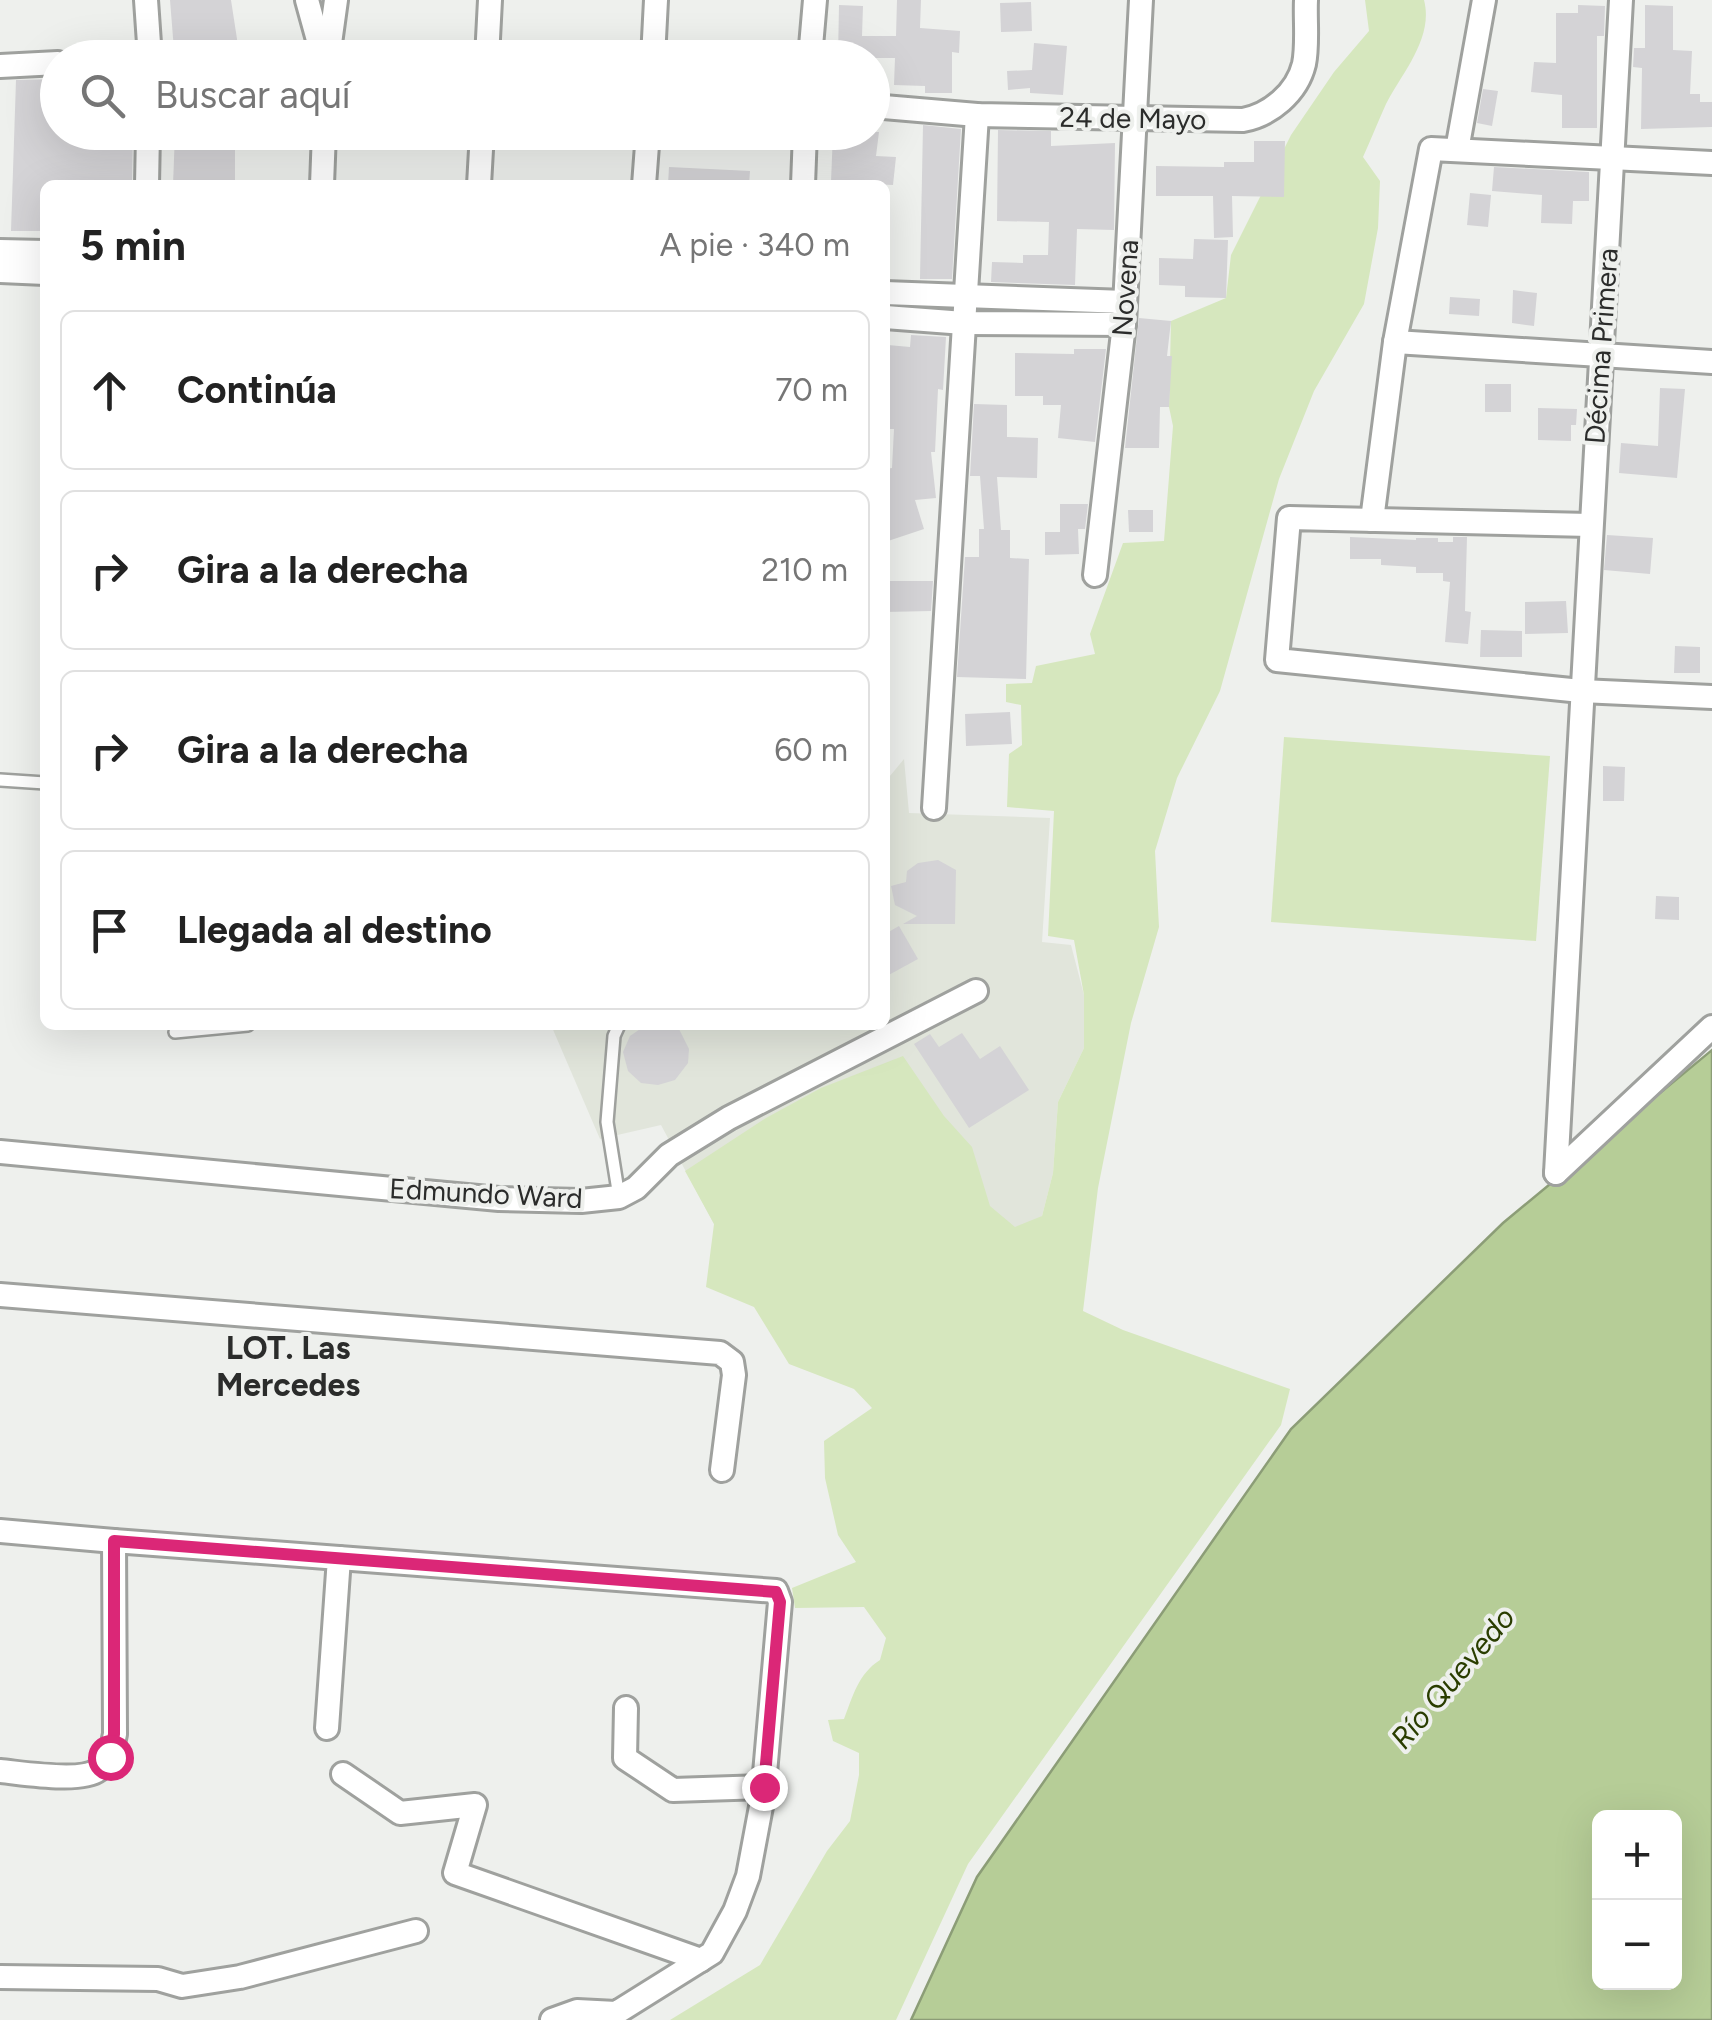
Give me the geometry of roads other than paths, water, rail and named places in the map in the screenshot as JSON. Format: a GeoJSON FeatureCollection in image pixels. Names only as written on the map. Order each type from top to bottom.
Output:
{"type":"FeatureCollection","features":[{"type":"Feature","properties":{"kind":"street"},"geometry":{"type":"LineString","coordinates":[[146,0],[149,40]]}},
{"type":"Feature","properties":{"kind":"street"},"geometry":{"type":"LineString","coordinates":[[307,0],[320,40]]}},
{"type":"Feature","properties":{"kind":"street"},"geometry":{"type":"LineString","coordinates":[[329,40],[336,0]]}},
{"type":"Feature","properties":{"kind":"street"},"geometry":{"type":"LineString","coordinates":[[488,40],[490,0]]}},
{"type":"Feature","properties":{"kind":"street"},"geometry":{"type":"LineString","coordinates":[[655,40],[656,0]]}},
{"type":"Feature","properties":{"kind":"street"},"geometry":{"type":"LineString","coordinates":[[812,40],[816,0]]}},
{"type":"Feature","properties":{"kind":"street","name":"Novena"},"geometry":{"type":"LineString","coordinates":[[1096,574],[1124,313],[1141,0]]}},
{"type":"Feature","properties":{"kind":"street","name":"24 de Mayo"},"geometry":{"type":"LineString","coordinates":[[890,108],[977,116],[1243,120],[1260,117],[1292,88],[1304,65],[1306,0]]}},
{"type":"Feature","properties":{"kind":"street"},"geometry":{"type":"LineString","coordinates":[[1457,150],[1484,0]]}},
{"type":"Feature","properties":{"kind":"street","name":"Décima Primera"},"geometry":{"type":"LineString","coordinates":[[1621,0],[1556,1174],[1712,1028]]}},
{"type":"Feature","properties":{"kind":"street"},"geometry":{"type":"LineString","coordinates":[[0,66],[40,64]]}},
{"type":"Feature","properties":{"kind":"street"},"geometry":{"type":"LineString","coordinates":[[934,808],[977,116]]}},
{"type":"Feature","properties":{"kind":"street"},"geometry":{"type":"LineString","coordinates":[[1372,520],[1394,342],[1431,149],[1712,163]]}},
{"type":"Feature","properties":{"kind":"street"},"geometry":{"type":"LineString","coordinates":[[147,180],[148,150]]}},
{"type":"Feature","properties":{"kind":"street"},"geometry":{"type":"LineString","coordinates":[[322,180],[323,150]]}},
{"type":"Feature","properties":{"kind":"street"},"geometry":{"type":"LineString","coordinates":[[479,180],[481,150]]}},
{"type":"Feature","properties":{"kind":"street"},"geometry":{"type":"LineString","coordinates":[[644,180],[647,150]]}},
{"type":"Feature","properties":{"kind":"street"},"geometry":{"type":"LineString","coordinates":[[803,180],[804,150]]}},
{"type":"Feature","properties":{"kind":"street"},"geometry":{"type":"LineString","coordinates":[[0,251],[40,252]]}},
{"type":"Feature","properties":{"kind":"street"},"geometry":{"type":"LineString","coordinates":[[0,271],[40,274]]}},
{"type":"Feature","properties":{"kind":"street"},"geometry":{"type":"LineString","coordinates":[[890,293],[1124,313]]}},
{"type":"Feature","properties":{"kind":"street"},"geometry":{"type":"LineString","coordinates":[[890,318],[964,322],[1124,313]]}},
{"type":"Feature","properties":{"kind":"street"},"geometry":{"type":"LineString","coordinates":[[1394,342],[1712,362]]}},
{"type":"Feature","properties":{"kind":"street"},"geometry":{"type":"LineString","coordinates":[[1590,525],[1289,518],[1278,660],[1581,691],[1712,697]]}},
{"type":"Feature","properties":{"kind":"street","name":"Edmundo Ward"},"geometry":{"type":"LineString","coordinates":[[0,1152],[499,1199],[581,1202],[619,1196],[636,1188],[670,1156],[728,1118],[976,991]]}},
{"type":"Feature","properties":{"kind":"street"},"geometry":{"type":"LineString","coordinates":[[0,1295],[720,1353],[732,1362],[734,1375],[722,1470]]}},
{"type":"Feature","properties":{"kind":"street"},"geometry":{"type":"LineString","coordinates":[[0,1530],[776,1592],[780,1602],[764,1787],[748,1876],[735,1912],[712,1954],[616,2013],[577,2012],[552,2020]]}},
{"type":"Feature","properties":{"kind":"street"},"geometry":{"type":"LineString","coordinates":[[0,1771],[82,1776],[97,1772],[110,1757],[114,1734],[114,1541]]}},
{"type":"Feature","properties":{"kind":"street"},"geometry":{"type":"LineString","coordinates":[[327,1728],[340,1558]]}},
{"type":"Feature","properties":{"kind":"street"},"geometry":{"type":"LineString","coordinates":[[626,1708],[625,1758],[673,1790],[764,1787]]}},
{"type":"Feature","properties":{"kind":"street"},"geometry":{"type":"LineString","coordinates":[[342,1774],[400,1813],[474,1805],[455,1874],[702,1960]]}},
{"type":"Feature","properties":{"kind":"street"},"geometry":{"type":"LineString","coordinates":[[0,1977],[158,1980],[182,1986],[240,1976],[416,1931]]}},
{"type":"Feature","properties":{"kind":"lane"},"geometry":{"type":"LineString","coordinates":[[0,780],[40,782]]}},
{"type":"Feature","properties":{"kind":"lane"},"geometry":{"type":"LineString","coordinates":[[175,1032],[196,1030]]}},
{"type":"Feature","properties":{"kind":"lane"},"geometry":{"type":"LineString","coordinates":[[617,1030],[606,1122],[619,1196]]}},
{"type":"Feature","properties":{"kind":"water","name":"Río Quevedo"},"geometry":{"type":"Polygon","coordinates":[[[1712,1050],[1712,2020],[911,2020],[977,1877],[1291,1429],[1503,1223],[1712,1050]]]}},
{"type":"Feature","properties":{"kind":"district","name":"LOT. Las Mercedes"},"geometry":{"type":"Point","coordinates":[288,1366]}}]}
